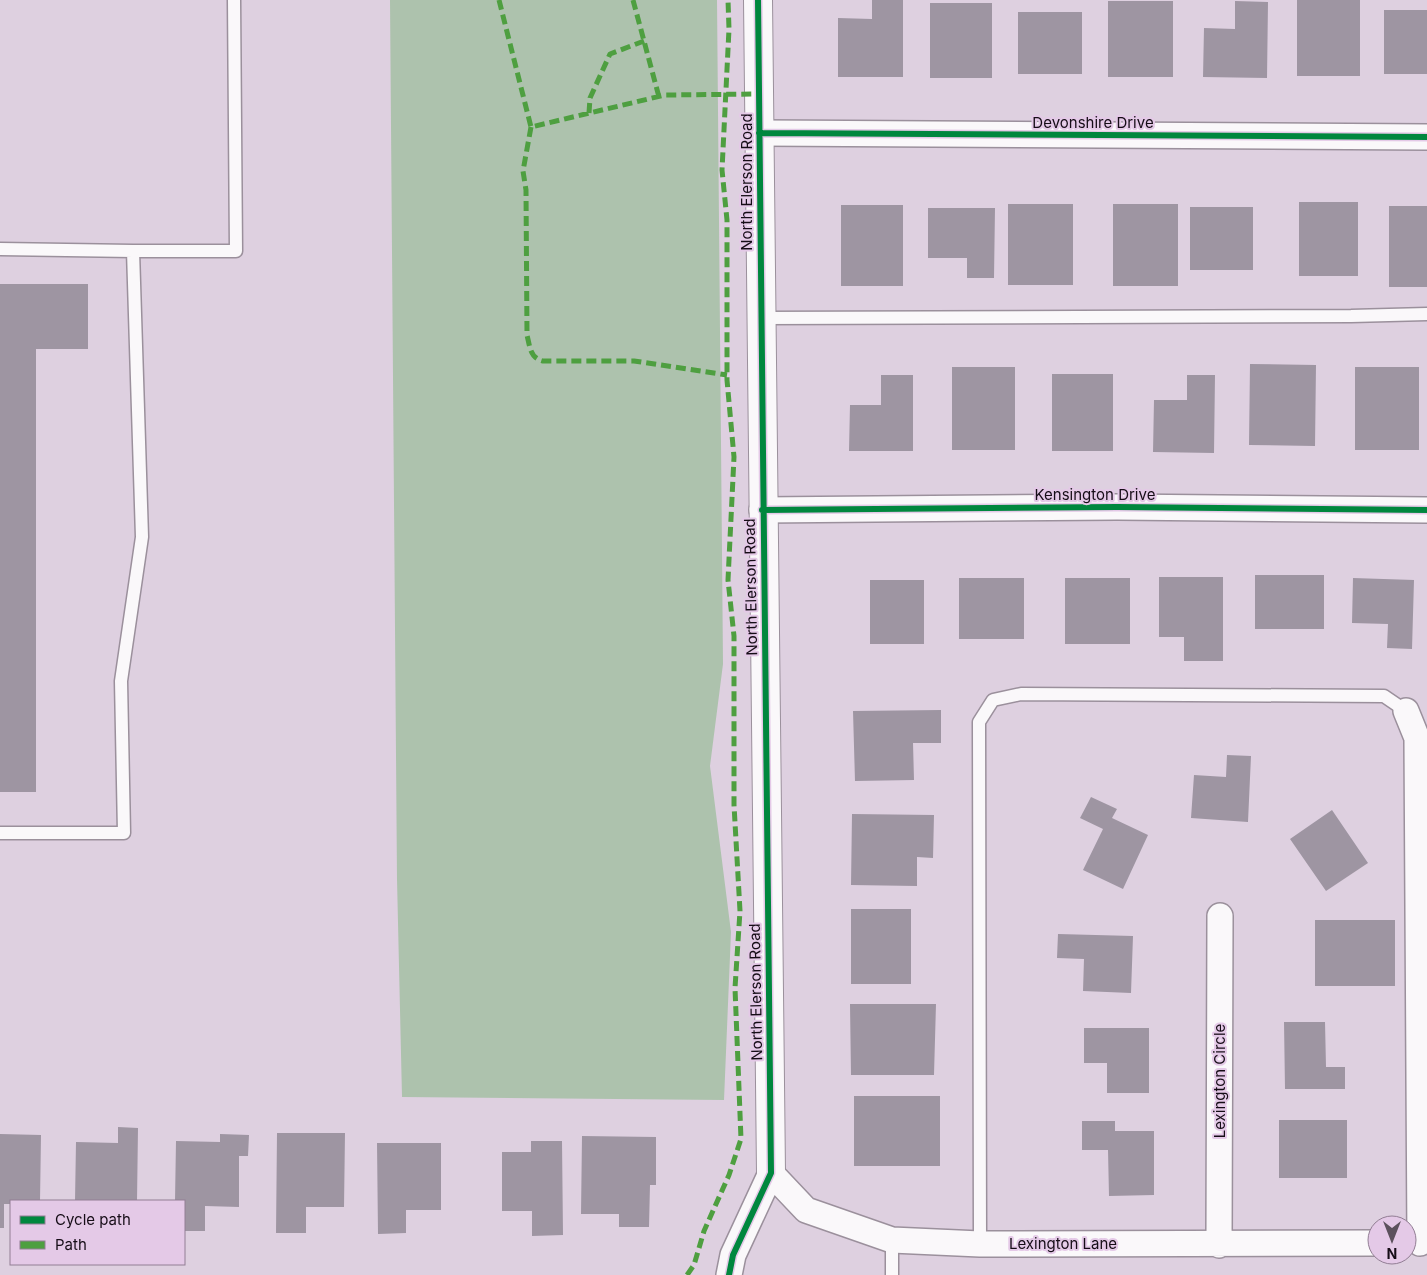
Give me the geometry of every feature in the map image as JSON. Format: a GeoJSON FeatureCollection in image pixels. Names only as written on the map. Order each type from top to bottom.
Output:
{"type":"FeatureCollection","features":[{"type":"Feature","properties":{"kind":"street","name":"North Elerson Road"},"geometry":{"type":"LineString","coordinates":[[758,0],[770,1173]]}},
{"type":"Feature","properties":{"kind":"street","name":"Devonshire Drive"},"geometry":{"type":"LineString","coordinates":[[759,133],[1427,137]]}},
{"type":"Feature","properties":{"kind":"street","name":"Kensington Drive"},"geometry":{"type":"LineString","coordinates":[[762,510],[1118,507],[1427,510]]}},
{"type":"Feature","properties":{"kind":"street"},"geometry":{"type":"LineString","coordinates":[[1406,711],[1417,738],[1418,1243]]}},
{"type":"Feature","properties":{"kind":"street","name":"Lexington Circle"},"geometry":{"type":"LineString","coordinates":[[1219,1245],[1220,916]]}},
{"type":"Feature","properties":{"kind":"street","name":"Lexington Lane"},"geometry":{"type":"LineString","coordinates":[[770,1173],[806,1210],[892,1240],[980,1244],[1367,1244]]}},
{"type":"Feature","properties":{"kind":"street"},"geometry":{"type":"LineString","coordinates":[[729,1275],[733,1255],[770,1173]]}},
{"type":"Feature","properties":{"kind":"lane"},"geometry":{"type":"LineString","coordinates":[[0,250],[236,251],[234,0]]}},
{"type":"Feature","properties":{"kind":"lane"},"geometry":{"type":"LineString","coordinates":[[0,833],[124,833],[121,681],[142,537],[133,251]]}},
{"type":"Feature","properties":{"kind":"lane"},"geometry":{"type":"LineString","coordinates":[[761,318],[1427,314]]}},
{"type":"Feature","properties":{"kind":"lane"},"geometry":{"type":"LineString","coordinates":[[980,1244],[979,722],[993,700],[1020,694],[1384,696],[1406,711]]}},
{"type":"Feature","properties":{"kind":"lane"},"geometry":{"type":"LineString","coordinates":[[892,1240],[892,1275]]}},
{"type":"Feature","properties":{"kind":"green space"},"geometry":{"type":"Polygon","coordinates":[[[390,0],[717,0],[723,664],[710,766],[731,932],[724,1100],[402,1097],[397,879],[390,0]]]}},
{"type":"Feature","properties":{"kind":"building"},"geometry":{"type":"Polygon","coordinates":[[[872,0],[903,0],[903,77],[838,77],[838,18],[872,19],[872,0]]]}},
{"type":"Feature","properties":{"kind":"building"},"geometry":{"type":"Polygon","coordinates":[[[1297,0],[1360,0],[1360,76],[1297,76],[1297,0]]]}},
{"type":"Feature","properties":{"kind":"building"},"geometry":{"type":"Polygon","coordinates":[[[1108,1],[1173,1],[1173,77],[1108,77],[1108,1]]]}},
{"type":"Feature","properties":{"kind":"building"},"geometry":{"type":"Polygon","coordinates":[[[1235,1],[1268,2],[1267,78],[1203,77],[1204,28],[1235,29],[1235,1]]]}},
{"type":"Feature","properties":{"kind":"building"},"geometry":{"type":"Polygon","coordinates":[[[930,3],[992,3],[992,78],[930,78],[930,3]]]}},
{"type":"Feature","properties":{"kind":"building"},"geometry":{"type":"Polygon","coordinates":[[[1384,10],[1427,10],[1427,74],[1384,74],[1384,10]]]}},
{"type":"Feature","properties":{"kind":"building"},"geometry":{"type":"Polygon","coordinates":[[[1018,12],[1082,12],[1082,74],[1018,74],[1018,12]]]}},
{"type":"Feature","properties":{"kind":"building"},"geometry":{"type":"Polygon","coordinates":[[[1299,202],[1358,202],[1358,276],[1299,276],[1299,202]]]}},
{"type":"Feature","properties":{"kind":"building"},"geometry":{"type":"Polygon","coordinates":[[[1008,204],[1073,204],[1073,285],[1008,285],[1008,204]]]}},
{"type":"Feature","properties":{"kind":"building"},"geometry":{"type":"Polygon","coordinates":[[[1113,204],[1178,204],[1178,286],[1113,286],[1113,204]]]}},
{"type":"Feature","properties":{"kind":"building"},"geometry":{"type":"Polygon","coordinates":[[[841,205],[903,205],[903,286],[841,286],[841,205]]]}},
{"type":"Feature","properties":{"kind":"building"},"geometry":{"type":"Polygon","coordinates":[[[1389,206],[1427,206],[1427,287],[1389,287],[1389,206]]]}},
{"type":"Feature","properties":{"kind":"building"},"geometry":{"type":"Polygon","coordinates":[[[1190,207],[1253,207],[1253,270],[1190,270],[1190,207]]]}},
{"type":"Feature","properties":{"kind":"building"},"geometry":{"type":"Polygon","coordinates":[[[928,208],[995,208],[994,278],[967,278],[967,258],[928,258],[928,208]]]}},
{"type":"Feature","properties":{"kind":"building"},"geometry":{"type":"Polygon","coordinates":[[[0,284],[88,284],[88,349],[36,349],[36,792],[0,792],[0,284]]]}},
{"type":"Feature","properties":{"kind":"building"},"geometry":{"type":"Polygon","coordinates":[[[1250,364],[1316,365],[1315,446],[1249,445],[1250,364]]]}},
{"type":"Feature","properties":{"kind":"building"},"geometry":{"type":"Polygon","coordinates":[[[952,367],[1015,367],[1015,450],[952,450],[952,367]]]}},
{"type":"Feature","properties":{"kind":"building"},"geometry":{"type":"Polygon","coordinates":[[[1355,367],[1419,367],[1419,450],[1355,450],[1355,367]]]}},
{"type":"Feature","properties":{"kind":"building"},"geometry":{"type":"Polygon","coordinates":[[[1052,374],[1113,374],[1113,451],[1052,451],[1052,374]]]}},
{"type":"Feature","properties":{"kind":"building"},"geometry":{"type":"Polygon","coordinates":[[[881,375],[913,375],[913,451],[849,451],[850,405],[881,405],[881,375]]]}},
{"type":"Feature","properties":{"kind":"building"},"geometry":{"type":"Polygon","coordinates":[[[1187,375],[1215,375],[1214,453],[1153,452],[1154,400],[1187,400],[1187,375]]]}},
{"type":"Feature","properties":{"kind":"building"},"geometry":{"type":"Polygon","coordinates":[[[1255,575],[1324,575],[1324,629],[1255,629],[1255,575]]]}},
{"type":"Feature","properties":{"kind":"building"},"geometry":{"type":"Polygon","coordinates":[[[1159,577],[1223,577],[1223,661],[1184,661],[1184,637],[1159,637],[1159,577]]]}},
{"type":"Feature","properties":{"kind":"building"},"geometry":{"type":"Polygon","coordinates":[[[959,578],[1024,578],[1024,639],[959,639],[959,578]]]}},
{"type":"Feature","properties":{"kind":"building"},"geometry":{"type":"Polygon","coordinates":[[[1065,578],[1130,578],[1130,644],[1065,644],[1065,578]]]}},
{"type":"Feature","properties":{"kind":"building"},"geometry":{"type":"Polygon","coordinates":[[[1353,578],[1414,580],[1412,649],[1387,648],[1388,624],[1352,623],[1353,578]]]}},
{"type":"Feature","properties":{"kind":"building"},"geometry":{"type":"Polygon","coordinates":[[[870,580],[924,580],[924,644],[870,644],[870,580]]]}},
{"type":"Feature","properties":{"kind":"building"},"geometry":{"type":"Polygon","coordinates":[[[941,710],[941,743],[913,743],[914,780],[855,781],[853,711],[941,710]]]}},
{"type":"Feature","properties":{"kind":"building"},"geometry":{"type":"Polygon","coordinates":[[[1227,755],[1251,756],[1248,822],[1191,818],[1194,775],[1226,777],[1227,755]]]}},
{"type":"Feature","properties":{"kind":"building"},"geometry":{"type":"Polygon","coordinates":[[[1091,797],[1117,809],[1112,818],[1148,835],[1123,889],[1083,870],[1103,829],[1080,818],[1091,797]]]}},
{"type":"Feature","properties":{"kind":"building"},"geometry":{"type":"Polygon","coordinates":[[[1332,810],[1368,863],[1326,891],[1290,839],[1332,810]]]}},
{"type":"Feature","properties":{"kind":"building"},"geometry":{"type":"Polygon","coordinates":[[[852,814],[934,815],[933,858],[917,857],[917,886],[851,885],[852,814]]]}},
{"type":"Feature","properties":{"kind":"building"},"geometry":{"type":"Polygon","coordinates":[[[851,909],[911,909],[911,984],[851,984],[851,909]]]}},
{"type":"Feature","properties":{"kind":"building"},"geometry":{"type":"Polygon","coordinates":[[[1315,920],[1395,920],[1395,986],[1315,986],[1315,920]]]}},
{"type":"Feature","properties":{"kind":"building"},"geometry":{"type":"Polygon","coordinates":[[[1058,934],[1133,936],[1131,993],[1083,991],[1084,959],[1057,958],[1058,934]]]}},
{"type":"Feature","properties":{"kind":"building"},"geometry":{"type":"Polygon","coordinates":[[[850,1004],[936,1004],[934,1075],[851,1075],[850,1004]]]}},
{"type":"Feature","properties":{"kind":"building"},"geometry":{"type":"Polygon","coordinates":[[[1284,1022],[1325,1022],[1326,1067],[1345,1067],[1345,1089],[1285,1089],[1284,1022]]]}},
{"type":"Feature","properties":{"kind":"building"},"geometry":{"type":"Polygon","coordinates":[[[1084,1028],[1149,1028],[1149,1093],[1107,1093],[1107,1063],[1084,1063],[1084,1028]]]}},
{"type":"Feature","properties":{"kind":"building"},"geometry":{"type":"Polygon","coordinates":[[[854,1096],[940,1096],[940,1166],[854,1166],[854,1096]]]}},
{"type":"Feature","properties":{"kind":"building"},"geometry":{"type":"Polygon","coordinates":[[[1279,1120],[1347,1120],[1347,1178],[1279,1178],[1279,1120]]]}},
{"type":"Feature","properties":{"kind":"building"},"geometry":{"type":"Polygon","coordinates":[[[1082,1121],[1115,1121],[1115,1131],[1154,1131],[1154,1195],[1109,1196],[1108,1150],[1082,1150],[1082,1121]]]}},
{"type":"Feature","properties":{"kind":"building"},"geometry":{"type":"Polygon","coordinates":[[[118,1127],[138,1128],[137,1200],[75,1200],[76,1142],[118,1143],[118,1127]]]}},
{"type":"Feature","properties":{"kind":"building"},"geometry":{"type":"Polygon","coordinates":[[[277,1133],[345,1133],[344,1207],[306,1207],[306,1233],[276,1233],[277,1133]]]}},
{"type":"Feature","properties":{"kind":"building"},"geometry":{"type":"Polygon","coordinates":[[[0,1134],[41,1135],[40,1200],[10,1200],[10,1204],[4,1204],[4,1228],[0,1228],[0,1134]]]}},
{"type":"Feature","properties":{"kind":"building"},"geometry":{"type":"Polygon","coordinates":[[[220,1134],[249,1135],[248,1156],[239,1156],[239,1207],[205,1206],[205,1231],[185,1231],[185,1200],[175,1200],[176,1141],[220,1142],[220,1134]]]}},
{"type":"Feature","properties":{"kind":"building"},"geometry":{"type":"Polygon","coordinates":[[[582,1136],[656,1137],[656,1185],[650,1185],[649,1227],[619,1227],[619,1214],[581,1214],[582,1136]]]}},
{"type":"Feature","properties":{"kind":"building"},"geometry":{"type":"Polygon","coordinates":[[[531,1141],[562,1141],[563,1235],[532,1236],[532,1211],[502,1211],[502,1152],[531,1152],[531,1141]]]}},
{"type":"Feature","properties":{"kind":"building"},"geometry":{"type":"Polygon","coordinates":[[[377,1143],[441,1143],[441,1210],[406,1210],[406,1233],[378,1234],[377,1143]]]}},
{"type":"Feature","properties":{"kind":"marked path"},"geometry":{"type":"LineString","coordinates":[[499,0],[531,127],[665,95],[759,94]]}},
{"type":"Feature","properties":{"kind":"marked path"},"geometry":{"type":"LineString","coordinates":[[633,0],[659,97]]}},
{"type":"Feature","properties":{"kind":"marked path"},"geometry":{"type":"LineString","coordinates":[[687,1275],[694,1265],[704,1231],[729,1175],[741,1139],[735,988],[740,911],[734,805],[734,636],[728,580],[734,457],[727,380],[727,220],[722,170],[729,29],[728,0]]}},
{"type":"Feature","properties":{"kind":"marked path"},"geometry":{"type":"LineString","coordinates":[[589,113],[590,98],[610,54],[644,41]]}},
{"type":"Feature","properties":{"kind":"marked path"},"geometry":{"type":"LineString","coordinates":[[531,127],[523,171],[526,190],[527,335],[533,355],[543,361],[634,361],[727,375]]}},
{"type":"Feature","properties":{"kind":"cycle path"},"geometry":{"type":"LineString","coordinates":[[729,1275],[733,1255],[771,1173],[758,0]]}},
{"type":"Feature","properties":{"kind":"cycle path"},"geometry":{"type":"LineString","coordinates":[[759,133],[1427,137]]}},
{"type":"Feature","properties":{"kind":"cycle path"},"geometry":{"type":"LineString","coordinates":[[762,510],[1117,507],[1427,510]]}}]}
